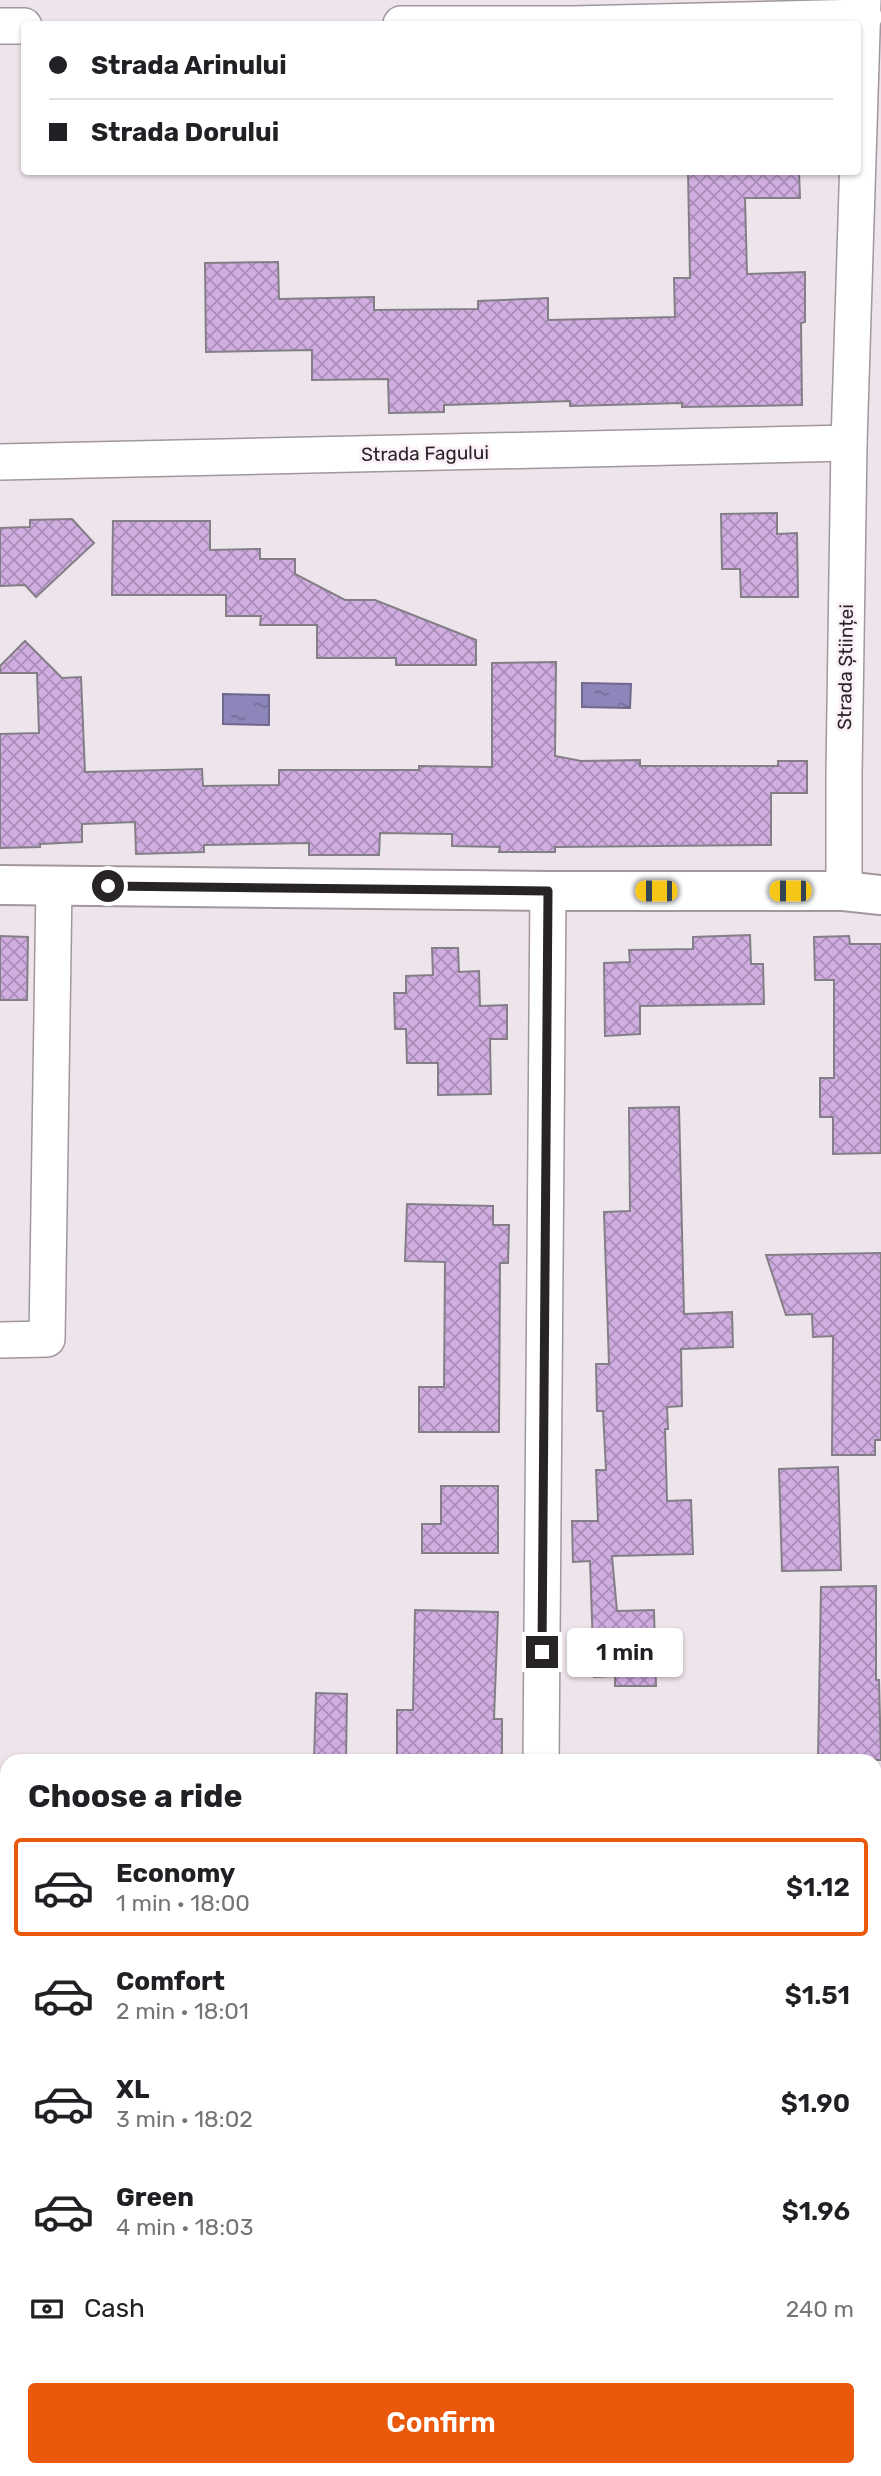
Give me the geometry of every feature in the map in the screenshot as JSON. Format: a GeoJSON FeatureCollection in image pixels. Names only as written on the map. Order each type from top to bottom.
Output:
{"type":"FeatureCollection","features":[{"type":"Feature","properties":{"kind":"street"},"geometry":{"type":"LineString","coordinates":[[642,21],[864,9]]}},
{"type":"Feature","properties":{"kind":"street","name":"Strada Științei"},"geometry":{"type":"LineString","coordinates":[[861,96],[864,9]]}},
{"type":"Feature","properties":{"kind":"street"},"geometry":{"type":"LineString","coordinates":[[0,26],[21,26]]}},
{"type":"Feature","properties":{"kind":"street","name":"Strada Științei"},"geometry":{"type":"LineString","coordinates":[[858,175],[849,443],[862,893]]}},
{"type":"Feature","properties":{"kind":"street","name":"Strada Fagului"},"geometry":{"type":"LineString","coordinates":[[0,462],[849,443]]}},
{"type":"Feature","properties":{"kind":"street"},"geometry":{"type":"LineString","coordinates":[[0,885],[862,893]]}},
{"type":"Feature","properties":{"kind":"street"},"geometry":{"type":"LineString","coordinates":[[0,1340],[47,1339],[54,885]]}},
{"type":"Feature","properties":{"kind":"street"},"geometry":{"type":"LineString","coordinates":[[541,1754],[548,891]]}},
{"type":"Feature","properties":{"kind":"water"},"geometry":{"type":"Polygon","coordinates":[[[582,683],[631,684],[630,708],[582,707],[582,683]]]}},
{"type":"Feature","properties":{"kind":"water"},"geometry":{"type":"Polygon","coordinates":[[[223,694],[269,695],[269,725],[223,724],[223,694]]]}},
{"type":"Feature","properties":{"kind":"building"},"geometry":{"type":"Polygon","coordinates":[[[688,175],[799,175],[800,198],[745,198],[747,274],[805,272],[805,322],[801,323],[802,405],[682,407],[682,403],[570,406],[570,401],[444,405],[444,412],[389,413],[388,379],[312,380],[312,350],[206,352],[205,263],[278,262],[279,299],[374,297],[374,310],[478,309],[478,301],[548,298],[548,320],[675,317],[674,278],[690,278],[688,175]]]}},
{"type":"Feature","properties":{"kind":"building"},"geometry":{"type":"Polygon","coordinates":[[[777,513],[777,534],[797,533],[798,597],[741,597],[740,569],[722,569],[721,514],[777,513]]]}},
{"type":"Feature","properties":{"kind":"building"},"geometry":{"type":"Polygon","coordinates":[[[72,519],[94,543],[36,597],[25,585],[0,586],[0,528],[30,527],[30,520],[72,519]]]}},
{"type":"Feature","properties":{"kind":"building"},"geometry":{"type":"Polygon","coordinates":[[[113,521],[210,521],[210,550],[260,549],[260,559],[295,559],[295,574],[345,600],[375,600],[476,640],[476,665],[396,665],[396,658],[317,658],[317,625],[260,625],[261,616],[226,616],[226,595],[112,595],[113,521]]]}},
{"type":"Feature","properties":{"kind":"building"},"geometry":{"type":"Polygon","coordinates":[[[25,641],[62,678],[81,677],[85,772],[202,769],[203,786],[279,785],[279,770],[492,767],[492,663],[556,662],[555,756],[581,761],[640,760],[640,766],[778,766],[778,761],[807,761],[807,793],[771,793],[771,845],[555,847],[555,852],[499,852],[500,847],[452,846],[452,834],[380,833],[379,855],[309,855],[309,843],[204,845],[204,852],[136,854],[135,822],[82,824],[82,842],[0,848],[0,734],[39,733],[37,673],[0,673],[0,666],[25,641]]]}},
{"type":"Feature","properties":{"kind":"building"},"geometry":{"type":"Polygon","coordinates":[[[750,935],[751,964],[763,964],[764,1004],[640,1006],[640,1034],[605,1036],[604,963],[630,962],[629,950],[693,949],[693,937],[750,935]]]}},
{"type":"Feature","properties":{"kind":"building"},"geometry":{"type":"Polygon","coordinates":[[[0,936],[28,937],[27,1000],[0,1000],[0,936]]]}},
{"type":"Feature","properties":{"kind":"building"},"geometry":{"type":"Polygon","coordinates":[[[849,936],[850,944],[881,944],[881,1153],[833,1154],[833,1117],[820,1117],[820,1078],[834,1078],[834,980],[815,980],[814,937],[849,936]]]}},
{"type":"Feature","properties":{"kind":"building"},"geometry":{"type":"Polygon","coordinates":[[[432,948],[458,948],[459,972],[479,971],[480,1006],[507,1005],[507,1039],[490,1039],[491,1094],[438,1095],[438,1063],[407,1063],[406,1029],[395,1029],[394,993],[406,993],[406,976],[433,975],[432,948]]]}},
{"type":"Feature","properties":{"kind":"building"},"geometry":{"type":"Polygon","coordinates":[[[679,1107],[684,1314],[732,1312],[733,1347],[681,1349],[682,1406],[667,1407],[667,1501],[691,1500],[693,1554],[612,1556],[617,1611],[654,1610],[656,1686],[615,1686],[615,1676],[594,1677],[590,1561],[573,1562],[572,1521],[598,1521],[596,1470],[606,1470],[603,1411],[597,1411],[596,1364],[609,1364],[604,1212],[630,1211],[629,1108],[679,1107]]]}},
{"type":"Feature","properties":{"kind":"building"},"geometry":{"type":"Polygon","coordinates":[[[407,1204],[493,1206],[493,1225],[509,1225],[508,1263],[500,1263],[499,1432],[419,1432],[419,1387],[444,1387],[445,1262],[405,1261],[407,1204]]]}},
{"type":"Feature","properties":{"kind":"building"},"geometry":{"type":"Polygon","coordinates":[[[881,1253],[881,1440],[875,1440],[875,1455],[832,1455],[833,1336],[813,1337],[812,1314],[786,1315],[766,1255],[881,1253]]]}},
{"type":"Feature","properties":{"kind":"building"},"geometry":{"type":"Polygon","coordinates":[[[838,1467],[841,1570],[782,1571],[779,1469],[838,1467]]]}},
{"type":"Feature","properties":{"kind":"building"},"geometry":{"type":"Polygon","coordinates":[[[441,1486],[498,1486],[498,1553],[422,1553],[422,1524],[441,1524],[441,1486]]]}},
{"type":"Feature","properties":{"kind":"building"},"geometry":{"type":"Polygon","coordinates":[[[876,1586],[876,1680],[879,1680],[881,1754],[818,1754],[821,1587],[876,1586]]]}},
{"type":"Feature","properties":{"kind":"building"},"geometry":{"type":"Polygon","coordinates":[[[415,1610],[498,1612],[494,1719],[502,1719],[502,1754],[397,1754],[397,1710],[413,1710],[415,1610]]]}},
{"type":"Feature","properties":{"kind":"building"},"geometry":{"type":"Polygon","coordinates":[[[316,1693],[347,1694],[346,1754],[314,1754],[316,1693]]]}},
{"type":"Feature","properties":{"kind":"route"},"geometry":{"type":"LineString","coordinates":[[108,886],[548,891],[542,1652]]}}]}
